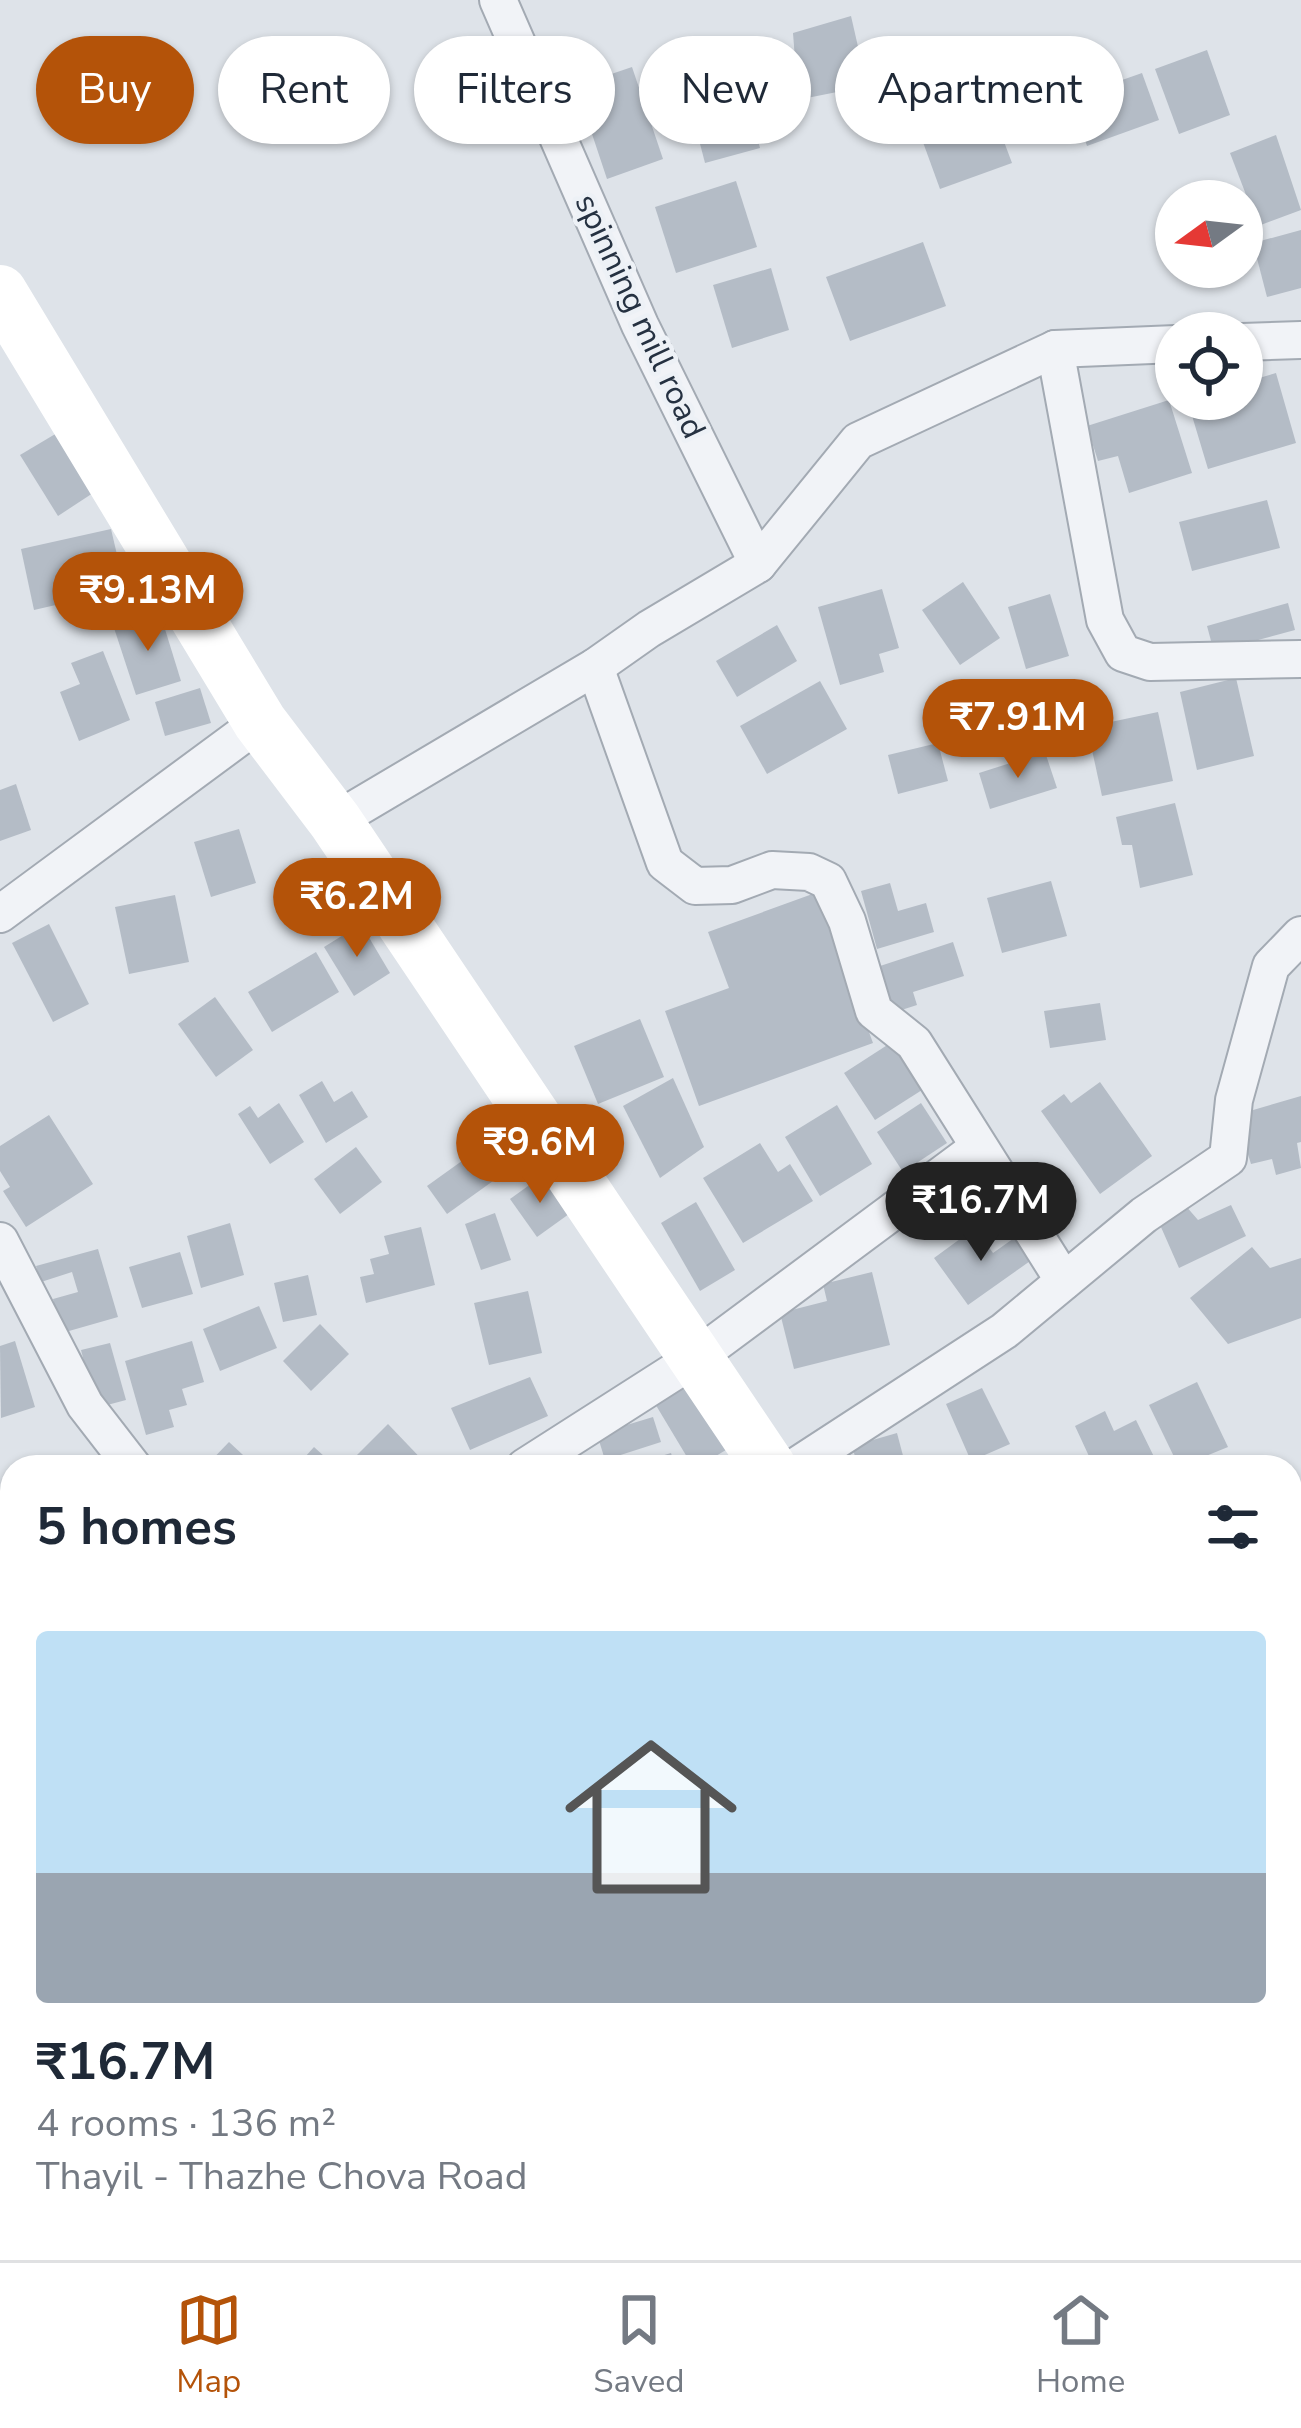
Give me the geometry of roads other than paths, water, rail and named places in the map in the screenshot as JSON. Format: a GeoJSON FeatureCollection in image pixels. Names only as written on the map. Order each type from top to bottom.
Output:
{"type":"FeatureCollection","features":[{"type":"Feature","properties":{"kind":"street","name":"spinning mill road"},"geometry":{"type":"LineString","coordinates":[[497,0],[640,325],[758,564]]}},
{"type":"Feature","properties":{"kind":"street"},"geometry":{"type":"LineString","coordinates":[[0,292],[260,722],[335,821],[761,1455]]}},
{"type":"Feature","properties":{"kind":"street"},"geometry":{"type":"LineString","coordinates":[[1263,341],[1301,340]]}},
{"type":"Feature","properties":{"kind":"street"},"geometry":{"type":"LineString","coordinates":[[335,821],[758,564],[858,441],[1055,349],[1155,345]]}},
{"type":"Feature","properties":{"kind":"street"},"geometry":{"type":"LineString","coordinates":[[1055,349],[1105,620],[1123,653],[1150,662],[1301,659]]}},
{"type":"Feature","properties":{"kind":"street"},"geometry":{"type":"LineString","coordinates":[[595,667],[665,863],[695,886],[732,885],[772,870],[808,872],[828,881],[847,921],[874,1011],[914,1043],[1064,1281]]}},
{"type":"Feature","properties":{"kind":"street"},"geometry":{"type":"LineString","coordinates":[[0,914],[260,722]]}},
{"type":"Feature","properties":{"kind":"street"},"geometry":{"type":"LineString","coordinates":[[813,1455],[1004,1331],[1144,1215],[1228,1158],[1234,1100],[1271,966],[1301,934]]}},
{"type":"Feature","properties":{"kind":"street"},"geometry":{"type":"LineString","coordinates":[[544,1455],[694,1359],[978,1148]]}},
{"type":"Feature","properties":{"kind":"street"},"geometry":{"type":"LineString","coordinates":[[0,1241],[85,1405],[124,1455]]}}]}
